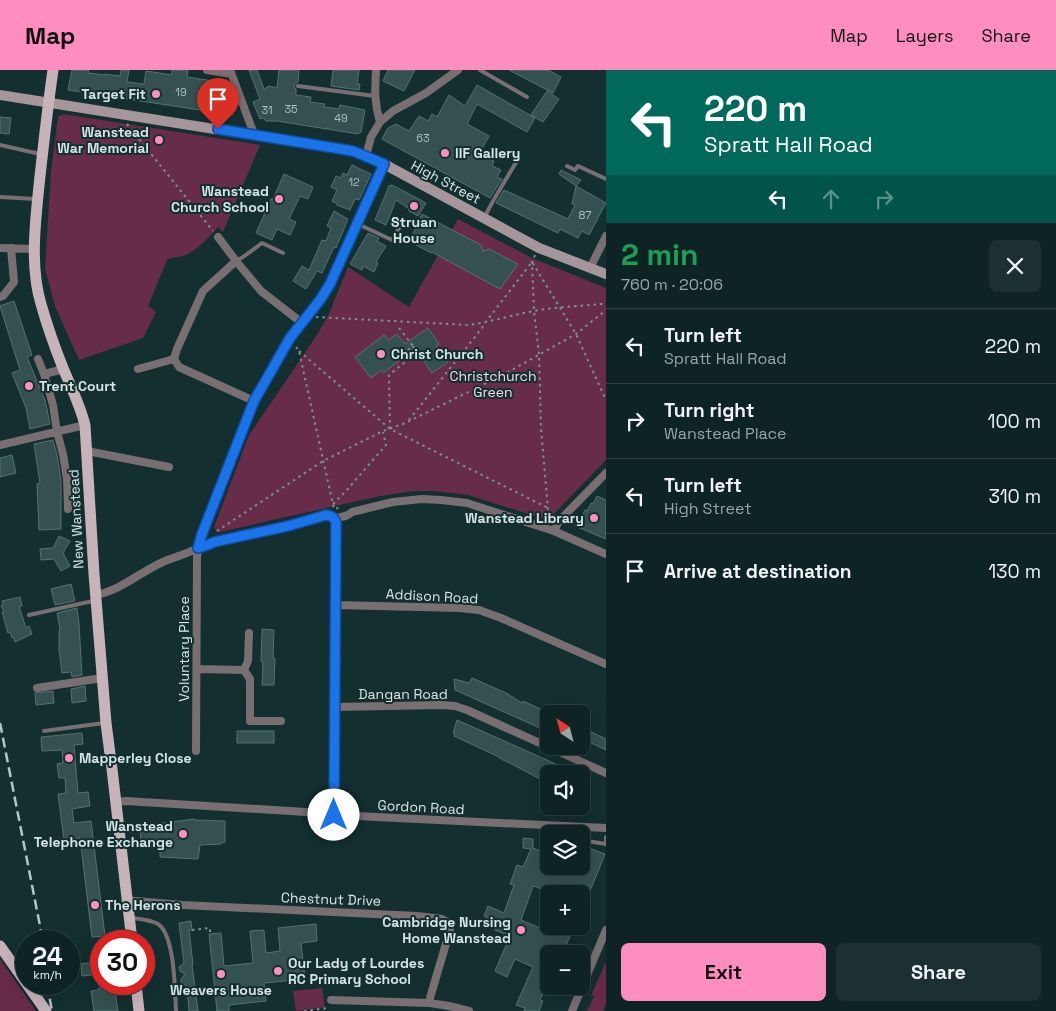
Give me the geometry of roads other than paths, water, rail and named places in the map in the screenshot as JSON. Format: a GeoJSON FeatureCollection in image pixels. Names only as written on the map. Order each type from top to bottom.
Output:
{"type":"FeatureCollection","features":[{"type":"Feature","properties":{"kind":"main road","name":"New Wanstead"},"geometry":{"type":"LineString","coordinates":[[53,70],[42,154],[35,271],[41,304],[85,425],[106,723],[131,930]]}},
{"type":"Feature","properties":{"kind":"main road"},"geometry":{"type":"LineString","coordinates":[[0,946],[44,1009]]}},
{"type":"Feature","properties":{"kind":"main road"},"geometry":{"type":"LineString","coordinates":[[137,995],[139,1011]]}},
{"type":"Feature","properties":{"kind":"street"},"geometry":{"type":"LineString","coordinates":[[206,70],[231,72],[254,134]]}},
{"type":"Feature","properties":{"kind":"street"},"geometry":{"type":"LineString","coordinates":[[376,70],[375,96],[380,122]]}},
{"type":"Feature","properties":{"kind":"street"},"geometry":{"type":"LineString","coordinates":[[366,156],[371,137],[380,122],[394,111],[426,94],[458,70]]}},
{"type":"Feature","properties":{"kind":"street","name":"High Street"},"geometry":{"type":"LineString","coordinates":[[0,95],[353,151],[384,164],[539,248],[606,274]]}},
{"type":"Feature","properties":{"kind":"street","name":"Voluntary Place"},"geometry":{"type":"LineString","coordinates":[[196,751],[197,556],[202,534],[254,401],[290,338],[330,284],[384,164]]}},
{"type":"Feature","properties":{"kind":"street"},"geometry":{"type":"LineString","coordinates":[[590,268],[606,236]]}},
{"type":"Feature","properties":{"kind":"street"},"geometry":{"type":"LineString","coordinates":[[218,237],[261,291],[304,320]]}},
{"type":"Feature","properties":{"kind":"street"},"geometry":{"type":"LineString","coordinates":[[0,248],[35,249]]}},
{"type":"Feature","properties":{"kind":"street"},"geometry":{"type":"LineString","coordinates":[[0,297],[3,296],[14,282],[10,248]]}},
{"type":"Feature","properties":{"kind":"street"},"geometry":{"type":"LineString","coordinates":[[174,359],[203,291],[236,261]]}},
{"type":"Feature","properties":{"kind":"street"},"geometry":{"type":"LineString","coordinates":[[138,369],[174,359]]}},
{"type":"Feature","properties":{"kind":"street"},"geometry":{"type":"LineString","coordinates":[[174,359],[179,367],[254,401]]}},
{"type":"Feature","properties":{"kind":"street"},"geometry":{"type":"LineString","coordinates":[[38,360],[44,374],[63,454],[67,479],[68,509]]}},
{"type":"Feature","properties":{"kind":"street"},"geometry":{"type":"LineString","coordinates":[[44,374],[64,369]]}},
{"type":"Feature","properties":{"kind":"street"},"geometry":{"type":"LineString","coordinates":[[0,446],[85,425]]}},
{"type":"Feature","properties":{"kind":"street"},"geometry":{"type":"LineString","coordinates":[[87,450],[169,467]]}},
{"type":"Feature","properties":{"kind":"street"},"geometry":{"type":"LineString","coordinates":[[552,531],[559,521],[606,473]]}},
{"type":"Feature","properties":{"kind":"street"},"geometry":{"type":"LineString","coordinates":[[96,597],[163,562],[214,542],[288,526],[326,515],[334,518],[393,502],[422,499],[467,503],[552,531],[606,554]]}},
{"type":"Feature","properties":{"kind":"street"},"geometry":{"type":"LineString","coordinates":[[334,518],[336,523],[334,815]]}},
{"type":"Feature","properties":{"kind":"street","name":"Addison Road"},"geometry":{"type":"LineString","coordinates":[[336,605],[479,610],[606,664]]}},
{"type":"Feature","properties":{"kind":"street"},"geometry":{"type":"LineString","coordinates":[[244,670],[248,661],[249,633]]}},
{"type":"Feature","properties":{"kind":"street"},"geometry":{"type":"LineString","coordinates":[[197,669],[244,670]]}},
{"type":"Feature","properties":{"kind":"street"},"geometry":{"type":"LineString","coordinates":[[244,670],[250,679],[250,721],[281,721]]}},
{"type":"Feature","properties":{"kind":"street"},"geometry":{"type":"LineString","coordinates":[[37,688],[102,678]]}},
{"type":"Feature","properties":{"kind":"street","name":"Dangan Road"},"geometry":{"type":"LineString","coordinates":[[335,707],[455,706],[606,773]]}},
{"type":"Feature","properties":{"kind":"street","name":"Gordon Road"},"geometry":{"type":"LineString","coordinates":[[116,802],[126,801],[334,815],[606,828]]}},
{"type":"Feature","properties":{"kind":"street","name":"Chestnut Drive"},"geometry":{"type":"LineString","coordinates":[[128,901],[374,913],[442,919],[447,922],[450,930],[430,1003]]}},
{"type":"Feature","properties":{"kind":"street"},"geometry":{"type":"LineString","coordinates":[[572,1011],[606,930]]}},
{"type":"Feature","properties":{"kind":"street"},"geometry":{"type":"LineString","coordinates":[[331,1000],[430,1003],[469,1011]]}},
{"type":"Feature","properties":{"kind":"lane"},"geometry":{"type":"LineString","coordinates":[[480,70],[527,97]]}},
{"type":"Feature","properties":{"kind":"lane"},"geometry":{"type":"LineString","coordinates":[[298,86],[375,96]]}},
{"type":"Feature","properties":{"kind":"lane"},"geometry":{"type":"LineString","coordinates":[[0,145],[42,154]]}},
{"type":"Feature","properties":{"kind":"lane"},"geometry":{"type":"LineString","coordinates":[[484,218],[518,159]]}},
{"type":"Feature","properties":{"kind":"lane"},"geometry":{"type":"LineString","coordinates":[[567,166],[575,170],[578,166],[606,180]]}},
{"type":"Feature","properties":{"kind":"lane"},"geometry":{"type":"LineString","coordinates":[[0,197],[38,200]]}},
{"type":"Feature","properties":{"kind":"lane"},"geometry":{"type":"LineString","coordinates":[[358,224],[392,240],[399,228]]}},
{"type":"Feature","properties":{"kind":"lane"},"geometry":{"type":"LineString","coordinates":[[236,261],[262,243],[283,253]]}},
{"type":"Feature","properties":{"kind":"lane"},"geometry":{"type":"LineString","coordinates":[[29,615],[96,597]]}},
{"type":"Feature","properties":{"kind":"lane"},"geometry":{"type":"LineString","coordinates":[[44,731],[106,723]]}},
{"type":"Feature","properties":{"kind":"lane"},"geometry":{"type":"LineString","coordinates":[[590,841],[606,844],[606,838]]}},
{"type":"Feature","properties":{"kind":"lane"},"geometry":{"type":"LineString","coordinates":[[129,918],[158,924],[163,928],[170,946],[174,971],[176,1011]]}},
{"type":"Feature","properties":{"kind":"railway"},"geometry":{"type":"LineString","coordinates":[[0,723],[41,930]]}},
{"type":"Feature","properties":{"kind":"railway"},"geometry":{"type":"LineString","coordinates":[[49,995],[52,1011]]}},
{"type":"Feature","properties":{"kind":"place","name":"Target Fit"},"geometry":{"type":"Point","coordinates":[156,94]}},
{"type":"Feature","properties":{"kind":"place","name":"Wanstead War Memorial"},"geometry":{"type":"Point","coordinates":[159,140]}},
{"type":"Feature","properties":{"kind":"place","name":"IIF Gallery"},"geometry":{"type":"Point","coordinates":[445,153]}},
{"type":"Feature","properties":{"kind":"place","name":"Wanstead Church School"},"geometry":{"type":"Point","coordinates":[279,199]}},
{"type":"Feature","properties":{"kind":"place","name":"Struan House"},"geometry":{"type":"Point","coordinates":[414,206]}},
{"type":"Feature","properties":{"kind":"place","name":"Christ Church"},"geometry":{"type":"Point","coordinates":[381,354]}},
{"type":"Feature","properties":{"kind":"place","name":"Trent Court"},"geometry":{"type":"Point","coordinates":[29,386]}},
{"type":"Feature","properties":{"kind":"place","name":"Wanstead Library"},"geometry":{"type":"Point","coordinates":[594,518]}},
{"type":"Feature","properties":{"kind":"place","name":"Mapperley Close"},"geometry":{"type":"Point","coordinates":[69,758]}},
{"type":"Feature","properties":{"kind":"place","name":"Wanstead Telephone Exchange"},"geometry":{"type":"Point","coordinates":[183,834]}},
{"type":"Feature","properties":{"kind":"place","name":"The Herons"},"geometry":{"type":"Point","coordinates":[95,905]}},
{"type":"Feature","properties":{"kind":"place","name":"Cambridge Nursing Home Wanstead"},"geometry":{"type":"Point","coordinates":[521,930]}},
{"type":"Feature","properties":{"kind":"place","name":"Our Lady of Lourdes RC Primary School"},"geometry":{"type":"Point","coordinates":[278,971]}},
{"type":"Feature","properties":{"kind":"place","name":"Weavers House"},"geometry":{"type":"Point","coordinates":[221,974]}},
{"type":"Feature","properties":{"kind":"park label","name":"Christchurch Green"},"geometry":{"type":"Point","coordinates":[493,384]}}]}
